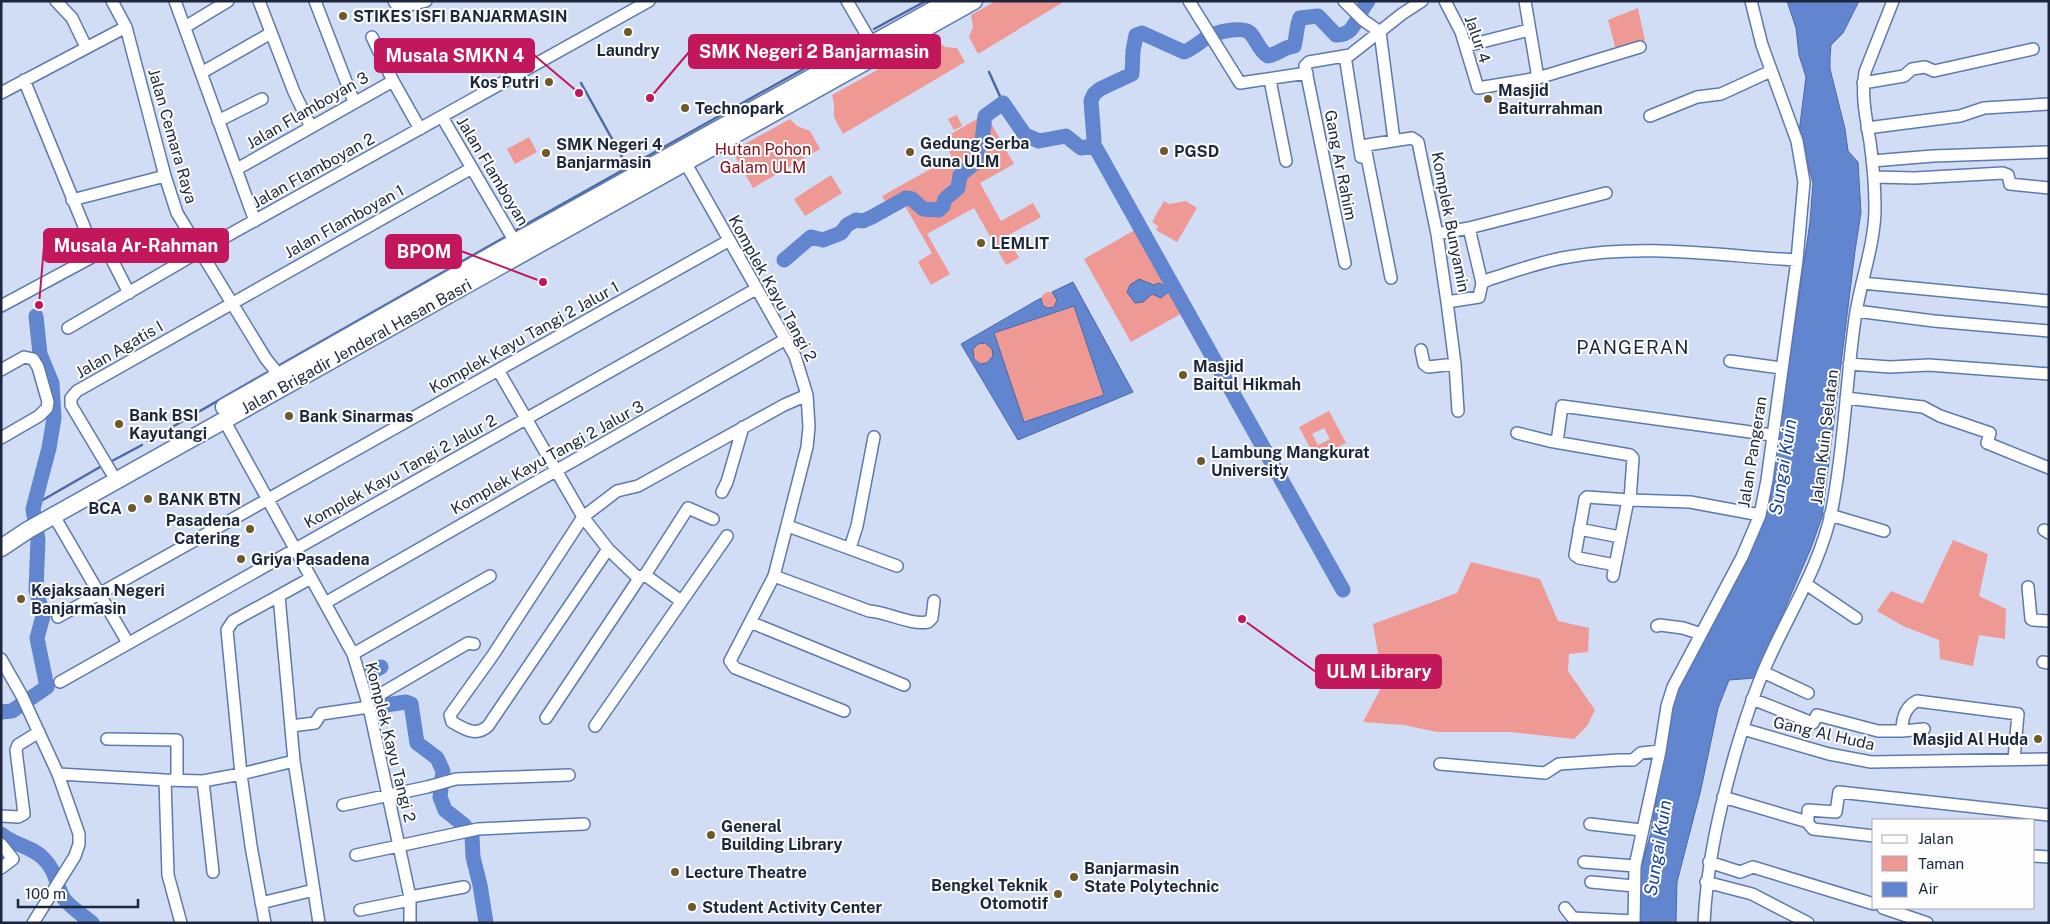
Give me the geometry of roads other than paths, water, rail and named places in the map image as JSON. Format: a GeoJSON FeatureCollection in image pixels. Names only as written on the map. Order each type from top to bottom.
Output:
{"type":"FeatureCollection","features":[{"type":"Feature","properties":{"kind":"highway","name":"Jalan Brigadir Jenderal Hasan Basri"},"geometry":{"type":"LineString","coordinates":[[468,276],[516,242],[949,1]]}},
{"type":"Feature","properties":{"kind":"highway","name":"Jalan Brigadir Jenderal Hasan Basri"},"geometry":{"type":"LineString","coordinates":[[1,535],[46,517],[468,276],[685,162],[974,1]]}},
{"type":"Feature","properties":{"kind":"highway","name":"Jalan Brigadir Jenderal Hasan Basri"},"geometry":{"type":"LineString","coordinates":[[75,499],[111,472],[140,462],[224,420],[283,380]]}},
{"type":"Feature","properties":{"kind":"highway","name":"Jalan Brigadir Jenderal Hasan Basri"},"geometry":{"type":"LineString","coordinates":[[1,548],[25,527]]}},
{"type":"Feature","properties":{"kind":"street"},"geometry":{"type":"LineString","coordinates":[[56,1],[72,18],[86,47]]}},
{"type":"Feature","properties":{"kind":"street","name":"Jalan Cemara Raya"},"geometry":{"type":"LineString","coordinates":[[112,1],[126,27],[165,176],[177,213],[266,359],[283,380]]}},
{"type":"Feature","properties":{"kind":"street"},"geometry":{"type":"LineString","coordinates":[[175,1],[255,221]]}},
{"type":"Feature","properties":{"kind":"street"},"geometry":{"type":"LineString","coordinates":[[185,26],[228,1]]}},
{"type":"Feature","properties":{"kind":"street"},"geometry":{"type":"LineString","coordinates":[[259,1],[294,92],[311,127]]}},
{"type":"Feature","properties":{"kind":"street"},"geometry":{"type":"LineString","coordinates":[[315,1],[354,102]]}},
{"type":"Feature","properties":{"kind":"street"},"geometry":{"type":"LineString","coordinates":[[394,1],[397,6],[402,7],[426,1]]}},
{"type":"Feature","properties":{"kind":"street","name":"Jalan Flamboyan 2"},"geometry":{"type":"LineString","coordinates":[[68,328],[255,221],[649,1]]}},
{"type":"Feature","properties":{"kind":"street"},"geometry":{"type":"LineString","coordinates":[[847,1],[872,44]]}},
{"type":"Feature","properties":{"kind":"street"},"geometry":{"type":"LineString","coordinates":[[1189,1],[1236,78],[1242,83],[1307,74],[1306,63],[1350,55],[1422,1]]}},
{"type":"Feature","properties":{"kind":"street"},"geometry":{"type":"LineString","coordinates":[[1344,1],[1363,20],[1380,32],[1394,140],[1367,145],[1365,148],[1391,278]]}},
{"type":"Feature","properties":{"kind":"street","name":"Jalur 4"},"geometry":{"type":"LineString","coordinates":[[1445,1],[1466,46],[1478,88],[1538,78]]}},
{"type":"Feature","properties":{"kind":"street"},"geometry":{"type":"LineString","coordinates":[[1525,1],[1538,78],[1640,47]]}},
{"type":"Feature","properties":{"kind":"street","name":"Jalan Pangeran"},"geometry":{"type":"LineString","coordinates":[[1634,922],[1635,866],[1641,830],[1660,751],[1667,706],[1673,687],[1742,557],[1760,515],[1797,260],[1803,200],[1803,170],[1797,141],[1762,45],[1752,1]]}},
{"type":"Feature","properties":{"kind":"street","name":"Jalan Kuin Selatan"},"geometry":{"type":"LineString","coordinates":[[1704,923],[1709,862],[1723,797],[1752,699],[1818,556],[1830,515],[1840,460],[1856,311],[1874,220],[1874,176],[1863,83],[1865,72],[1892,1]]}},
{"type":"Feature","properties":{"kind":"street"},"geometry":{"type":"LineString","coordinates":[[1,93],[126,27]]}},
{"type":"Feature","properties":{"kind":"street"},"geometry":{"type":"LineString","coordinates":[[1466,46],[1529,30]]}},
{"type":"Feature","properties":{"kind":"street"},"geometry":{"type":"LineString","coordinates":[[201,73],[271,33]]}},
{"type":"Feature","properties":{"kind":"street"},"geometry":{"type":"LineString","coordinates":[[372,37],[393,81],[420,129]]}},
{"type":"Feature","properties":{"kind":"street"},"geometry":{"type":"LineString","coordinates":[[1863,83],[1904,76],[1912,69],[1925,67],[1934,71],[2033,49]]}},
{"type":"Feature","properties":{"kind":"street"},"geometry":{"type":"LineString","coordinates":[[1345,56],[1374,228]]}},
{"type":"Feature","properties":{"kind":"street"},"geometry":{"type":"LineString","coordinates":[[1650,116],[1696,97],[1721,94],[1771,71]]}},
{"type":"Feature","properties":{"kind":"street","name":"Gang Ar Rahim"},"geometry":{"type":"LineString","coordinates":[[1307,74],[1345,263]]}},
{"type":"Feature","properties":{"kind":"street"},"geometry":{"type":"LineString","coordinates":[[24,80],[95,253]]}},
{"type":"Feature","properties":{"kind":"street"},"geometry":{"type":"LineString","coordinates":[[1270,80],[1286,161]]}},
{"type":"Feature","properties":{"kind":"street","name":"Jalan Flamboyan 3"},"geometry":{"type":"LineString","coordinates":[[237,169],[393,81]]}},
{"type":"Feature","properties":{"kind":"street"},"geometry":{"type":"LineString","coordinates":[[218,121],[262,99]]}},
{"type":"Feature","properties":{"kind":"street"},"geometry":{"type":"LineString","coordinates":[[1867,128],[1960,116],[1984,108],[2049,104]]}},
{"type":"Feature","properties":{"kind":"street","name":"Jalan Flamboyan"},"geometry":{"type":"LineString","coordinates":[[442,117],[516,242]]}},
{"type":"Feature","properties":{"kind":"street","name":"Komplek Bunyamin"},"geometry":{"type":"LineString","coordinates":[[1394,140],[1412,138],[1418,142],[1438,234],[1447,302],[1479,297],[1482,283],[1490,279],[1550,260],[1594,253],[1660,250],[1797,260]]}},
{"type":"Feature","properties":{"kind":"street"},"geometry":{"type":"LineString","coordinates":[[1872,161],[1934,156],[2049,152]]}},
{"type":"Feature","properties":{"kind":"street","name":"Komplek Kayu Tangi 2"},"geometry":{"type":"LineString","coordinates":[[685,162],[728,241],[796,356],[807,395],[809,427],[807,446],[774,576],[730,661],[736,668],[844,711]]}},
{"type":"Feature","properties":{"kind":"street","name":"Jalan Flamboyan 1"},"geometry":{"type":"LineString","coordinates":[[232,302],[472,168]]}},
{"type":"Feature","properties":{"kind":"street"},"geometry":{"type":"LineString","coordinates":[[1874,176],[1915,178],[2003,172],[2008,175],[2010,184],[2049,188]]}},
{"type":"Feature","properties":{"kind":"street"},"geometry":{"type":"LineString","coordinates":[[72,200],[165,176]]}},
{"type":"Feature","properties":{"kind":"street"},"geometry":{"type":"LineString","coordinates":[[1438,234],[1469,228],[1606,193]]}},
{"type":"Feature","properties":{"kind":"street"},"geometry":{"type":"LineString","coordinates":[[1469,228],[1482,283]]}},
{"type":"Feature","properties":{"kind":"street","name":"Komplek Kayu Tangi 2 Jalur 1"},"geometry":{"type":"LineString","coordinates":[[58,617],[728,241]]}},
{"type":"Feature","properties":{"kind":"street"},"geometry":{"type":"LineString","coordinates":[[1,306],[95,253],[105,250],[129,293]]}},
{"type":"Feature","properties":{"kind":"street"},"geometry":{"type":"LineString","coordinates":[[1862,283],[2049,301]]}},
{"type":"Feature","properties":{"kind":"street","name":"Komplek Kayu Tangi 2 Jalur 2"},"geometry":{"type":"LineString","coordinates":[[60,682],[756,289]]}},
{"type":"Feature","properties":{"kind":"street","name":"Jalan Agatis I"},"geometry":{"type":"LineString","coordinates":[[111,472],[72,406],[70,400],[72,396],[232,302]]}},
{"type":"Feature","properties":{"kind":"street"},"geometry":{"type":"LineString","coordinates":[[1447,302],[1455,364],[1458,412]]}},
{"type":"Feature","properties":{"kind":"street"},"geometry":{"type":"LineString","coordinates":[[1856,311],[1917,319],[2049,331]]}},
{"type":"Feature","properties":{"kind":"street","name":"Komplek Kayu Tangi 2 Jalur 3"},"geometry":{"type":"LineString","coordinates":[[325,603],[786,340]]}},
{"type":"Feature","properties":{"kind":"street"},"geometry":{"type":"LineString","coordinates":[[1421,350],[1424,364],[1428,366],[1455,364]]}},
{"type":"Feature","properties":{"kind":"street"},"geometry":{"type":"LineString","coordinates":[[1,370],[24,357],[30,357],[36,361],[48,402],[45,411],[1,438]]}},
{"type":"Feature","properties":{"kind":"street"},"geometry":{"type":"LineString","coordinates":[[1730,361],[1781,368]]}},
{"type":"Feature","properties":{"kind":"street"},"geometry":{"type":"LineString","coordinates":[[1850,364],[1890,367],[1930,365],[2049,374]]}},
{"type":"Feature","properties":{"kind":"street"},"geometry":{"type":"LineString","coordinates":[[498,370],[583,517],[608,549],[617,559],[681,601]]}},
{"type":"Feature","properties":{"kind":"street"},"geometry":{"type":"LineString","coordinates":[[608,549],[488,726],[482,732],[474,733],[452,722],[450,715],[456,705],[493,655],[583,517],[617,491],[638,486],[744,427],[807,395]]}},
{"type":"Feature","properties":{"kind":"street"},"geometry":{"type":"LineString","coordinates":[[1846,398],[1923,407],[1940,416],[1990,433],[1987,443],[2049,468]]}},
{"type":"Feature","properties":{"kind":"street"},"geometry":{"type":"LineString","coordinates":[[1557,442],[1562,406],[1772,435]]}},
{"type":"Feature","properties":{"kind":"street","name":"Komplek Kayu Tangi 2"},"geometry":{"type":"LineString","coordinates":[[224,420],[353,654],[368,705],[400,846],[410,898],[410,923]]}},
{"type":"Feature","properties":{"kind":"street"},"geometry":{"type":"LineString","coordinates":[[722,492],[744,427]]}},
{"type":"Feature","properties":{"kind":"street"},"geometry":{"type":"LineString","coordinates":[[1517,433],[1632,456],[1629,500],[1614,570],[1576,557],[1575,555],[1586,498],[1629,500],[1690,502],[1760,515]]}},
{"type":"Feature","properties":{"kind":"street"},"geometry":{"type":"LineString","coordinates":[[850,548],[857,526],[874,437]]}},
{"type":"Feature","properties":{"kind":"street"},"geometry":{"type":"LineString","coordinates":[[546,718],[688,508],[713,518]]}},
{"type":"Feature","properties":{"kind":"street"},"geometry":{"type":"LineString","coordinates":[[1830,515],[1884,531]]}},
{"type":"Feature","properties":{"kind":"street"},"geometry":{"type":"LineString","coordinates":[[46,517],[99,594],[128,643]]}},
{"type":"Feature","properties":{"kind":"street"},"geometry":{"type":"LineString","coordinates":[[788,526],[897,566]]}},
{"type":"Feature","properties":{"kind":"street"},"geometry":{"type":"LineString","coordinates":[[1579,529],[1620,537]]}},
{"type":"Feature","properties":{"kind":"street"},"geometry":{"type":"LineString","coordinates":[[594,726],[727,536]]}},
{"type":"Feature","properties":{"kind":"street"},"geometry":{"type":"LineString","coordinates":[[353,654],[490,576]]}},
{"type":"Feature","properties":{"kind":"street"},"geometry":{"type":"LineString","coordinates":[[774,576],[869,611],[920,622],[928,622],[932,618],[934,601]]}},
{"type":"Feature","properties":{"kind":"street"},"geometry":{"type":"LineString","coordinates":[[265,923],[236,775],[226,630],[233,621],[311,578]]}},
{"type":"Feature","properties":{"kind":"street"},"geometry":{"type":"LineString","coordinates":[[1806,584],[1856,618]]}},
{"type":"Feature","properties":{"kind":"street"},"geometry":{"type":"LineString","coordinates":[[2028,587],[2031,619],[2049,621]]}},
{"type":"Feature","properties":{"kind":"street"},"geometry":{"type":"LineString","coordinates":[[279,596],[294,761],[319,923]]}},
{"type":"Feature","properties":{"kind":"street"},"geometry":{"type":"LineString","coordinates":[[750,622],[904,685]]}},
{"type":"Feature","properties":{"kind":"street"},"geometry":{"type":"LineString","coordinates":[[1657,626],[1683,628],[1701,634]]}},
{"type":"Feature","properties":{"kind":"street"},"geometry":{"type":"LineString","coordinates":[[291,726],[315,723],[321,714],[368,705],[460,647],[468,643],[474,644]]}},
{"type":"Feature","properties":{"kind":"street"},"geometry":{"type":"LineString","coordinates":[[1,659],[22,696],[58,774],[79,839],[78,851],[33,923]]}},
{"type":"Feature","properties":{"kind":"street"},"geometry":{"type":"LineString","coordinates":[[1763,672],[1808,693]]}},
{"type":"Feature","properties":{"kind":"street"},"geometry":{"type":"LineString","coordinates":[[1752,699],[1813,723],[1817,715],[1878,732],[1924,729]]}},
{"type":"Feature","properties":{"kind":"street"},"geometry":{"type":"LineString","coordinates":[[1902,731],[1902,718],[1912,703],[1917,701],[2018,714],[2014,759]]}},
{"type":"Feature","properties":{"kind":"street","name":"Gang Al Huda"},"geometry":{"type":"LineString","coordinates":[[1743,729],[1829,754],[1871,762],[2049,759]]}},
{"type":"Feature","properties":{"kind":"street"},"geometry":{"type":"LineString","coordinates":[[1,816],[18,817],[24,814],[16,750],[18,745],[39,732]]}},
{"type":"Feature","properties":{"kind":"street"},"geometry":{"type":"LineString","coordinates":[[107,739],[177,740],[177,780]]}},
{"type":"Feature","properties":{"kind":"street"},"geometry":{"type":"LineString","coordinates":[[1440,764],[1545,773],[1559,764],[1634,760],[1640,753],[1660,751]]}},
{"type":"Feature","properties":{"kind":"street"},"geometry":{"type":"LineString","coordinates":[[58,774],[203,781],[294,761]]}},
{"type":"Feature","properties":{"kind":"street"},"geometry":{"type":"LineString","coordinates":[[343,805],[469,777],[569,775]]}},
{"type":"Feature","properties":{"kind":"street"},"geometry":{"type":"LineString","coordinates":[[165,780],[168,874],[181,923]]}},
{"type":"Feature","properties":{"kind":"street"},"geometry":{"type":"LineString","coordinates":[[203,781],[213,872]]}},
{"type":"Feature","properties":{"kind":"street"},"geometry":{"type":"LineString","coordinates":[[1872,836],[1812,829],[1808,822],[1808,810],[1836,812],[1839,792],[2010,816],[2049,815]]}},
{"type":"Feature","properties":{"kind":"street"},"geometry":{"type":"LineString","coordinates":[[1723,797],[1746,805],[1783,813],[1808,822]]}},
{"type":"Feature","properties":{"kind":"street"},"geometry":{"type":"LineString","coordinates":[[356,855],[478,829],[584,824]]}},
{"type":"Feature","properties":{"kind":"street"},"geometry":{"type":"LineString","coordinates":[[1590,824],[1641,830]]}},
{"type":"Feature","properties":{"kind":"street"},"geometry":{"type":"LineString","coordinates":[[1,844],[13,859],[1,868]]}},
{"type":"Feature","properties":{"kind":"street"},"geometry":{"type":"LineString","coordinates":[[2035,856],[2049,857]]}},
{"type":"Feature","properties":{"kind":"street"},"geometry":{"type":"LineString","coordinates":[[1584,862],[1635,866]]}},
{"type":"Feature","properties":{"kind":"street"},"geometry":{"type":"LineString","coordinates":[[1709,862],[1740,872],[1753,867],[1872,903]]}},
{"type":"Feature","properties":{"kind":"street"},"geometry":{"type":"LineString","coordinates":[[1591,882],[1634,886]]}},
{"type":"Feature","properties":{"kind":"street"},"geometry":{"type":"LineString","coordinates":[[1706,882],[1752,894],[1808,923]]}},
{"type":"Feature","properties":{"kind":"street"},"geometry":{"type":"LineString","coordinates":[[360,910],[464,887]]}},
{"type":"Feature","properties":{"kind":"street"},"geometry":{"type":"LineString","coordinates":[[261,903],[314,890]]}},
{"type":"Feature","properties":{"kind":"street"},"geometry":{"type":"LineString","coordinates":[[1565,908],[1573,918],[1634,922]]}},
{"type":"Feature","properties":{"kind":"street"},"geometry":{"type":"LineString","coordinates":[[1886,909],[1927,923]]}},
{"type":"Feature","properties":{"kind":"water","name":"Sungai Kuin"},"geometry":{"type":"Polygon","coordinates":[[[1787,1],[1859,1],[1843,33],[1831,45],[1830,58],[1830,69],[1845,129],[1848,151],[1858,162],[1861,212],[1822,517],[1811,548],[1755,678],[1729,680],[1718,708],[1701,789],[1677,882],[1676,923],[1637,923],[1640,873],[1651,832],[1672,704],[1708,628],[1766,518],[1810,222],[1813,183],[1799,132],[1806,77],[1799,55],[1796,28],[1787,1]]]}},
{"type":"Feature","properties":{"kind":"water"},"geometry":{"type":"Polygon","coordinates":[[[1139,279],[1154,285],[1159,283],[1169,286],[1171,290],[1161,298],[1152,294],[1143,302],[1135,303],[1127,292],[1130,285],[1139,279]]]}},
{"type":"Feature","properties":{"kind":"water"},"geometry":{"type":"Polygon","coordinates":[[[1073,282],[1133,392],[1018,440],[961,344],[1041,298],[1043,306],[1048,308],[1054,307],[1057,300],[1052,292],[1073,282]],[[1074,306],[994,333],[1024,422],[1104,395],[1074,306]],[[985,343],[978,344],[973,349],[974,359],[980,364],[987,363],[993,356],[992,349],[985,343]]]}},
{"type":"Feature","properties":{"kind":"waterway"},"geometry":{"type":"LineString","coordinates":[[874,29],[926,1]]}},
{"type":"Feature","properties":{"kind":"waterway"},"geometry":{"type":"LineString","coordinates":[[784,260],[811,237],[823,240],[841,233],[847,225],[856,220],[863,221],[906,198],[912,199],[923,209],[939,210],[943,206],[945,199],[958,188],[960,175],[976,162],[977,150],[982,141],[985,116],[1003,103],[1025,135],[1039,141],[1066,136],[1081,148],[1092,146],[1094,140],[1091,101],[1094,94],[1100,89],[1132,74],[1136,35],[1142,33],[1184,52],[1214,34],[1242,30],[1249,32],[1262,51],[1268,56],[1294,46],[1300,18],[1318,16],[1336,35],[1343,34],[1352,28],[1368,1]]}},
{"type":"Feature","properties":{"kind":"waterway"},"geometry":{"type":"LineString","coordinates":[[848,44],[861,36]]}},
{"type":"Feature","properties":{"kind":"waterway"},"geometry":{"type":"LineString","coordinates":[[737,106],[841,48]]}},
{"type":"Feature","properties":{"kind":"waterway"},"geometry":{"type":"LineString","coordinates":[[989,72],[1003,103]]}},
{"type":"Feature","properties":{"kind":"waterway"},"geometry":{"type":"LineString","coordinates":[[581,83],[627,166]]}},
{"type":"Feature","properties":{"kind":"waterway"},"geometry":{"type":"LineString","coordinates":[[516,230],[728,111]]}},
{"type":"Feature","properties":{"kind":"waterway"},"geometry":{"type":"LineString","coordinates":[[1093,143],[1343,590]]}},
{"type":"Feature","properties":{"kind":"waterway"},"geometry":{"type":"LineString","coordinates":[[278,366],[505,237]]}},
{"type":"Feature","properties":{"kind":"waterway"},"geometry":{"type":"LineString","coordinates":[[1,712],[12,711],[47,687],[37,638],[43,616],[36,590],[38,540],[33,509],[49,448],[54,418],[52,383],[40,354],[36,316]]}},
{"type":"Feature","properties":{"kind":"waterway"},"geometry":{"type":"LineString","coordinates":[[148,441],[266,373]]}},
{"type":"Feature","properties":{"kind":"waterway"},"geometry":{"type":"LineString","coordinates":[[112,461],[142,445]]}},
{"type":"Feature","properties":{"kind":"waterway"},"geometry":{"type":"LineString","coordinates":[[34,505],[100,467]]}},
{"type":"Feature","properties":{"kind":"waterway"},"geometry":{"type":"LineString","coordinates":[[381,667],[370,673],[376,704],[379,706],[406,702],[411,704],[417,743],[437,758],[443,771],[440,797],[445,810],[464,825],[472,836],[473,857],[486,923]]}},
{"type":"Feature","properties":{"kind":"waterway"},"geometry":{"type":"LineString","coordinates":[[1,834],[34,851],[44,859],[54,873],[60,892],[65,900],[92,923]]}},
{"type":"Feature","properties":{"kind":"place","name":"STIKES ISFI BANJARMASIN"},"geometry":{"type":"Point","coordinates":[343,16]}},
{"type":"Feature","properties":{"kind":"place","name":"Laundry"},"geometry":{"type":"Point","coordinates":[628,32]}},
{"type":"Feature","properties":{"kind":"place","name":"Kos Putri"},"geometry":{"type":"Point","coordinates":[549,82]}},
{"type":"Feature","properties":{"kind":"place","name":"Musala SMKN 4"},"geometry":{"type":"Point","coordinates":[579,93]}},
{"type":"Feature","properties":{"kind":"place","name":"SMK Negeri 2 Banjarmasin"},"geometry":{"type":"Point","coordinates":[650,98]}},
{"type":"Feature","properties":{"kind":"place","name":"Masjid Baiturrahman"},"geometry":{"type":"Point","coordinates":[1488,99]}},
{"type":"Feature","properties":{"kind":"place","name":"Technopark"},"geometry":{"type":"Point","coordinates":[685,108]}},
{"type":"Feature","properties":{"kind":"place","name":"PGSD"},"geometry":{"type":"Point","coordinates":[1164,151]}},
{"type":"Feature","properties":{"kind":"place","name":"Gedung Serba Guna ULM"},"geometry":{"type":"Point","coordinates":[910,152]}},
{"type":"Feature","properties":{"kind":"place","name":"SMK Negeri 4 Banjarmasin"},"geometry":{"type":"Point","coordinates":[546,153]}},
{"type":"Feature","properties":{"kind":"place","name":"LEMLIT"},"geometry":{"type":"Point","coordinates":[981,243]}},
{"type":"Feature","properties":{"kind":"place","name":"BPOM"},"geometry":{"type":"Point","coordinates":[543,282]}},
{"type":"Feature","properties":{"kind":"place","name":"Musala Ar-Rahman"},"geometry":{"type":"Point","coordinates":[39,305]}},
{"type":"Feature","properties":{"kind":"place","name":"Masjid Baitul Hikmah"},"geometry":{"type":"Point","coordinates":[1183,375]}},
{"type":"Feature","properties":{"kind":"place","name":"Bank Sinarmas"},"geometry":{"type":"Point","coordinates":[289,416]}},
{"type":"Feature","properties":{"kind":"place","name":"Bank BSI Kayutangi"},"geometry":{"type":"Point","coordinates":[119,424]}},
{"type":"Feature","properties":{"kind":"place","name":"Lambung Mangkurat University"},"geometry":{"type":"Point","coordinates":[1201,461]}},
{"type":"Feature","properties":{"kind":"place","name":"BANK BTN"},"geometry":{"type":"Point","coordinates":[148,499]}},
{"type":"Feature","properties":{"kind":"place","name":"BCA"},"geometry":{"type":"Point","coordinates":[132,508]}},
{"type":"Feature","properties":{"kind":"place","name":"Pasadena Catering"},"geometry":{"type":"Point","coordinates":[250,529]}},
{"type":"Feature","properties":{"kind":"place","name":"Griya Pasadena"},"geometry":{"type":"Point","coordinates":[241,559]}},
{"type":"Feature","properties":{"kind":"place","name":"Kejaksaan Negeri Banjarmasin"},"geometry":{"type":"Point","coordinates":[21,599]}},
{"type":"Feature","properties":{"kind":"place","name":"ULM Library"},"geometry":{"type":"Point","coordinates":[1242,619]}},
{"type":"Feature","properties":{"kind":"place","name":"Masjid Al Huda"},"geometry":{"type":"Point","coordinates":[2038,739]}},
{"type":"Feature","properties":{"kind":"place","name":"General Building Library"},"geometry":{"type":"Point","coordinates":[711,835]}},
{"type":"Feature","properties":{"kind":"place","name":"Lecture Theatre"},"geometry":{"type":"Point","coordinates":[675,872]}},
{"type":"Feature","properties":{"kind":"place","name":"Banjarmasin State Polytechnic"},"geometry":{"type":"Point","coordinates":[1074,877]}},
{"type":"Feature","properties":{"kind":"place","name":"Bengkel Teknik Otomotif"},"geometry":{"type":"Point","coordinates":[1058,894]}},
{"type":"Feature","properties":{"kind":"place","name":"Student Activity Center"},"geometry":{"type":"Point","coordinates":[692,907]}},
{"type":"Feature","properties":{"kind":"district","name":"PANGERAN"},"geometry":{"type":"Point","coordinates":[1633,347]}},
{"type":"Feature","properties":{"kind":"park label","name":"Hutan Pohon Galam ULM"},"geometry":{"type":"Point","coordinates":[763,158]}}]}
